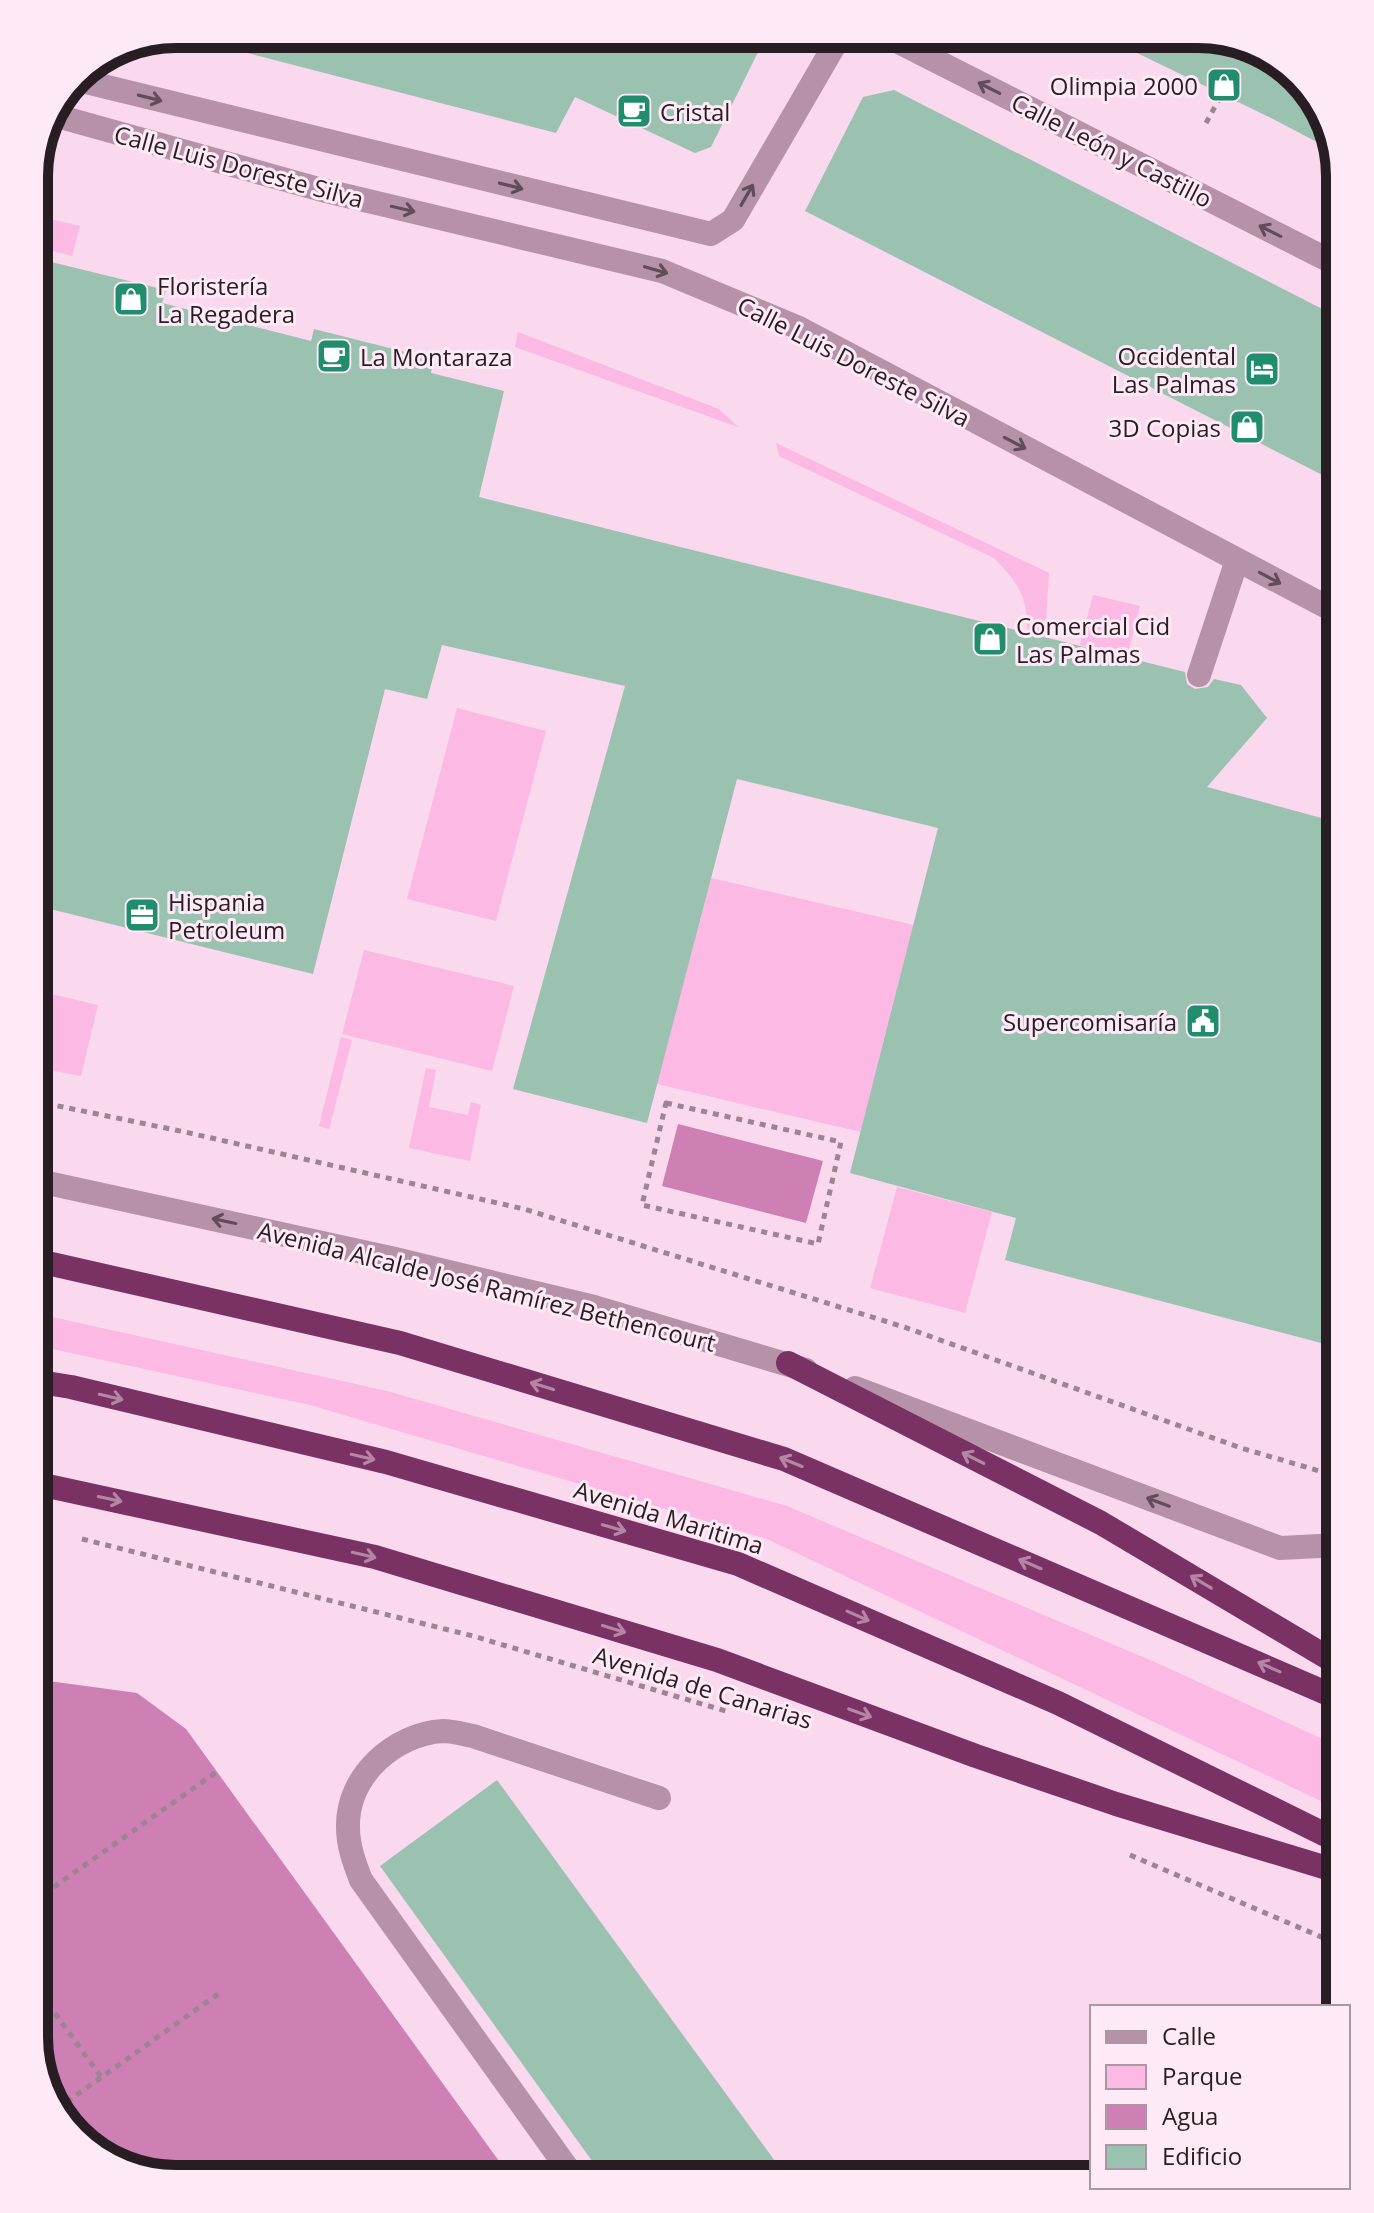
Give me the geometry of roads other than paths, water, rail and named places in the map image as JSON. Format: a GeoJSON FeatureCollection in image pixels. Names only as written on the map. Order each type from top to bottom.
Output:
{"type":"FeatureCollection","features":[{"type":"Feature","properties":{"kind":"highway"},"geometry":{"type":"LineString","coordinates":[[48,1263],[400,1343],[784,1459],[1326,1693]]}},
{"type":"Feature","properties":{"kind":"highway"},"geometry":{"type":"LineString","coordinates":[[788,1363],[1101,1523],[1326,1657]]}},
{"type":"Feature","properties":{"kind":"highway","name":"Avenida Maritima"},"geometry":{"type":"LineString","coordinates":[[48,1383],[386,1462],[738,1564],[1058,1703],[1326,1835]]}},
{"type":"Feature","properties":{"kind":"highway"},"geometry":{"type":"LineString","coordinates":[[48,1486],[375,1557],[717,1660],[1116,1804],[1326,1868]]}},
{"type":"Feature","properties":{"kind":"street","name":"Calle Luis Doreste Silva"},"geometry":{"type":"LineString","coordinates":[[89,83],[711,234],[733,220],[833,48]]}},
{"type":"Feature","properties":{"kind":"street","name":"Calle León y Castillo"},"geometry":{"type":"LineString","coordinates":[[911,48],[1326,259]]}},
{"type":"Feature","properties":{"kind":"street","name":"Calle Luis Doreste Silva"},"geometry":{"type":"LineString","coordinates":[[62,117],[322,190],[662,271],[799,328],[1326,607]]}},
{"type":"Feature","properties":{"kind":"street"},"geometry":{"type":"LineString","coordinates":[[1199,675],[1237,560]]}},
{"type":"Feature","properties":{"kind":"street","name":"Avenida Alcalde José Ramírez Bethencourt"},"geometry":{"type":"LineString","coordinates":[[48,1183],[579,1303],[788,1363],[1280,1548],[1326,1546]]}},
{"type":"Feature","properties":{"kind":"street"},"geometry":{"type":"LineString","coordinates":[[565,2165],[361,1880],[350,1853],[347,1824],[353,1795],[368,1770],[388,1750],[414,1737],[444,1731],[473,1736],[659,1798]]}},
{"type":"Feature","properties":{"kind":"water"},"geometry":{"type":"Polygon","coordinates":[[[678,1124],[823,1161],[806,1223],[662,1186],[678,1124]]]}},
{"type":"Feature","properties":{"kind":"water"},"geometry":{"type":"Polygon","coordinates":[[[48,1681],[137,1693],[186,1729],[502,2165],[151,2163],[119,2152],[105,2143],[70,2108],[52,2070],[48,2037],[48,1681]]]}},
{"type":"Feature","properties":{"kind":"place","name":"Olimpia 2000"},"geometry":{"type":"Point","coordinates":[1224,85]}},
{"type":"Feature","properties":{"kind":"place","name":"Cristal"},"geometry":{"type":"Point","coordinates":[634,111]}},
{"type":"Feature","properties":{"kind":"place","name":"Floristería La Regadera"},"geometry":{"type":"Point","coordinates":[131,299]}},
{"type":"Feature","properties":{"kind":"place","name":"La Montaraza"},"geometry":{"type":"Point","coordinates":[334,356]}},
{"type":"Feature","properties":{"kind":"place","name":"Occidental Las Palmas"},"geometry":{"type":"Point","coordinates":[1262,369]}},
{"type":"Feature","properties":{"kind":"place","name":"3D Copias"},"geometry":{"type":"Point","coordinates":[1247,427]}},
{"type":"Feature","properties":{"kind":"place","name":"Comercial Cid Las Palmas"},"geometry":{"type":"Point","coordinates":[990,639]}},
{"type":"Feature","properties":{"kind":"place","name":"Hispania Petroleum"},"geometry":{"type":"Point","coordinates":[142,915]}},
{"type":"Feature","properties":{"kind":"place","name":"Supercomisaría"},"geometry":{"type":"Point","coordinates":[1203,1021]}}]}
